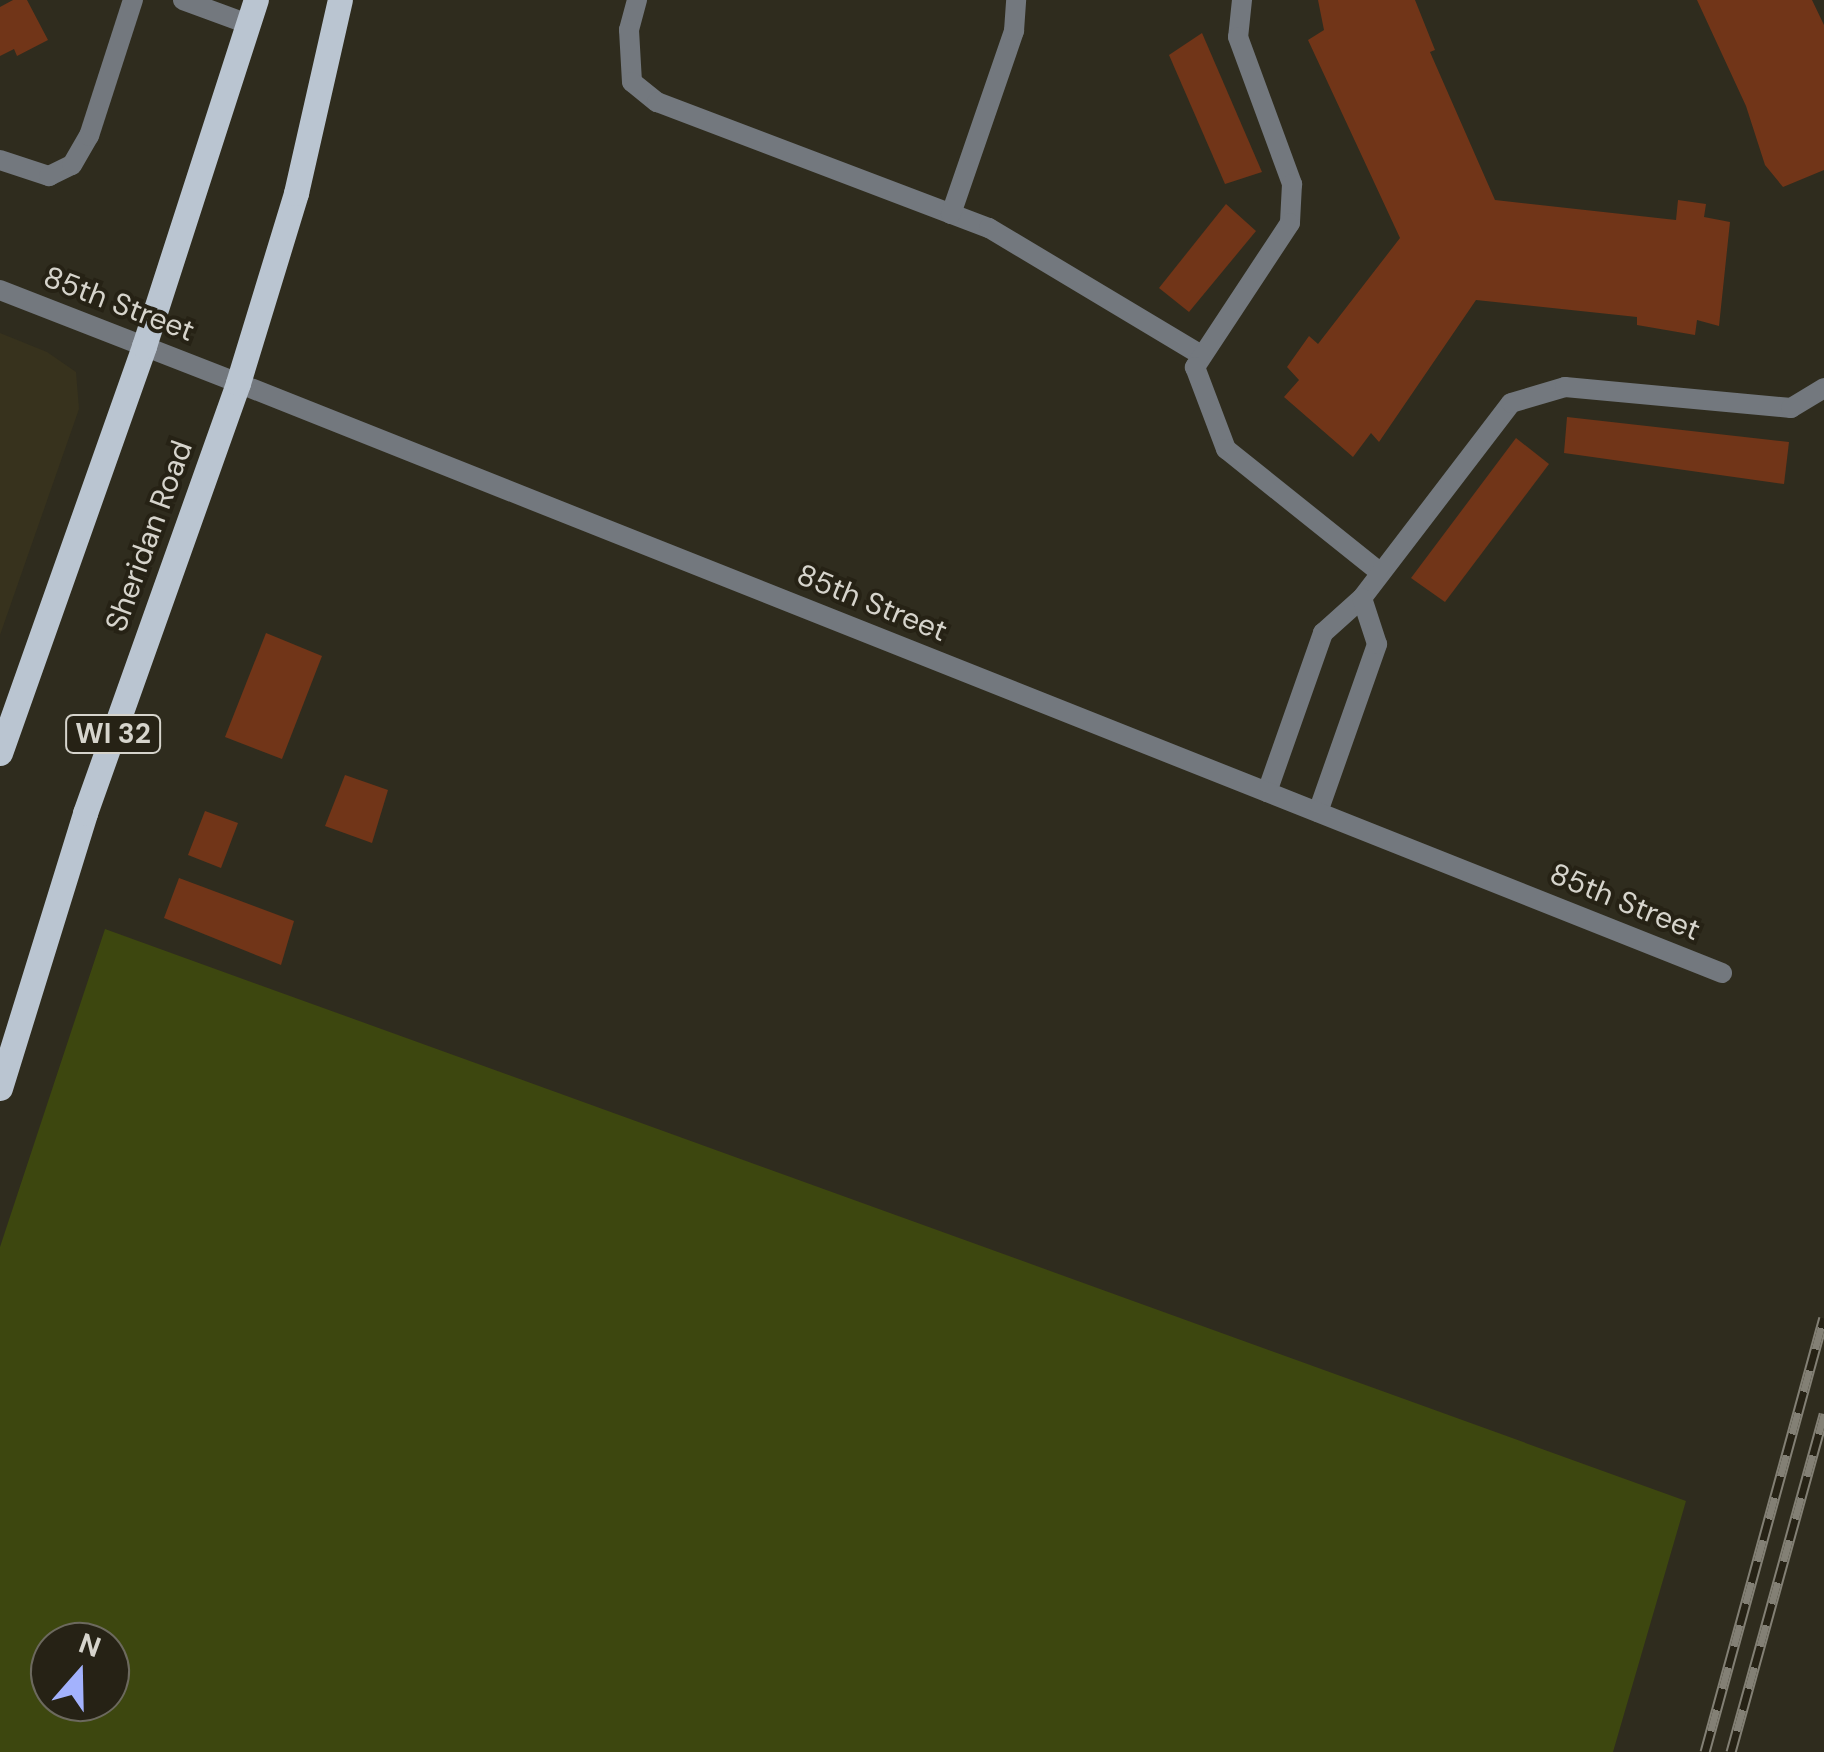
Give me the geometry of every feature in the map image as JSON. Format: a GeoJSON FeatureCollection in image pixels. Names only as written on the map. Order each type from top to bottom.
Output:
{"type":"FeatureCollection","features":[{"type":"Feature","properties":{"kind":"main road","name":"Sheridan Road"},"geometry":{"type":"LineString","coordinates":[[0,1088],[85,813],[238,383],[296,193],[340,0]]}},
{"type":"Feature","properties":{"kind":"main road"},"geometry":{"type":"LineString","coordinates":[[0,752],[144,346],[252,12]]}},
{"type":"Feature","properties":{"kind":"street"},"geometry":{"type":"LineString","coordinates":[[0,160],[49,176],[72,165],[88,136],[133,0]]}},
{"type":"Feature","properties":{"kind":"street"},"geometry":{"type":"LineString","coordinates":[[183,0],[252,12]]}},
{"type":"Feature","properties":{"kind":"street"},"geometry":{"type":"LineString","coordinates":[[637,0],[629,30],[632,82],[656,102],[990,228],[1201,354]]}},
{"type":"Feature","properties":{"kind":"street"},"geometry":{"type":"LineString","coordinates":[[951,214],[1014,31],[1016,0]]}},
{"type":"Feature","properties":{"kind":"street"},"geometry":{"type":"LineString","coordinates":[[1242,0],[1238,37],[1292,184],[1290,223],[1195,367],[1202,394],[1226,448],[1381,574]]}},
{"type":"Feature","properties":{"kind":"street","name":"85th Street"},"geometry":{"type":"LineString","coordinates":[[0,290],[1722,973]]}},
{"type":"Feature","properties":{"kind":"street"},"geometry":{"type":"LineString","coordinates":[[1267,792],[1324,633],[1362,598],[1511,404],[1565,387],[1791,408],[1824,388]]}},
{"type":"Feature","properties":{"kind":"street"},"geometry":{"type":"LineString","coordinates":[[1318,812],[1376,644],[1362,598]]}},
{"type":"Feature","properties":{"kind":"shaded area"},"geometry":{"type":"Polygon","coordinates":[[[0,333],[47,352],[76,372],[79,409],[0,635],[0,333]]]}},
{"type":"Feature","properties":{"kind":"green space"},"geometry":{"type":"Polygon","coordinates":[[[105,929],[1686,1501],[1613,1752],[0,1752],[0,1247],[105,929]]]}},
{"type":"Feature","properties":{"kind":"building"},"geometry":{"type":"Polygon","coordinates":[[[13,0],[27,0],[48,40],[17,56],[14,49],[0,56],[0,7],[13,0]]]}},
{"type":"Feature","properties":{"kind":"building"},"geometry":{"type":"Polygon","coordinates":[[[1318,0],[1415,0],[1435,50],[1430,52],[1495,200],[1676,220],[1678,200],[1706,204],[1704,217],[1730,222],[1719,326],[1697,320],[1695,335],[1637,325],[1637,317],[1476,300],[1379,442],[1371,433],[1353,457],[1284,397],[1299,380],[1287,367],[1309,336],[1318,344],[1400,238],[1308,40],[1324,30],[1318,0]]]}},
{"type":"Feature","properties":{"kind":"building"},"geometry":{"type":"Polygon","coordinates":[[[1697,0],[1812,0],[1824,25],[1824,170],[1783,187],[1765,165],[1746,106],[1697,0]]]}},
{"type":"Feature","properties":{"kind":"building"},"geometry":{"type":"Polygon","coordinates":[[[1202,33],[1262,172],[1225,184],[1169,55],[1202,33]]]}},
{"type":"Feature","properties":{"kind":"building"},"geometry":{"type":"Polygon","coordinates":[[[1226,204],[1256,231],[1189,312],[1159,288],[1226,204]]]}},
{"type":"Feature","properties":{"kind":"building"},"geometry":{"type":"Polygon","coordinates":[[[1567,417],[1789,442],[1784,484],[1564,453],[1567,417]]]}},
{"type":"Feature","properties":{"kind":"building"},"geometry":{"type":"Polygon","coordinates":[[[1516,438],[1549,464],[1445,602],[1411,578],[1516,438]]]}},
{"type":"Feature","properties":{"kind":"building"},"geometry":{"type":"Polygon","coordinates":[[[266,633],[322,656],[282,759],[225,737],[266,633]]]}},
{"type":"Feature","properties":{"kind":"building"},"geometry":{"type":"Polygon","coordinates":[[[345,775],[388,790],[372,843],[325,826],[345,775]]]}},
{"type":"Feature","properties":{"kind":"building"},"geometry":{"type":"Polygon","coordinates":[[[205,811],[238,823],[221,868],[188,855],[205,811]]]}},
{"type":"Feature","properties":{"kind":"building"},"geometry":{"type":"Polygon","coordinates":[[[179,878],[294,921],[281,965],[164,918],[179,878]]]}},
{"type":"Feature","properties":{"kind":"railway"},"geometry":{"type":"LineString","coordinates":[[1705,1752],[1824,1318]]}},
{"type":"Feature","properties":{"kind":"railway"},"geometry":{"type":"LineString","coordinates":[[1731,1752],[1824,1414]]}}]}
